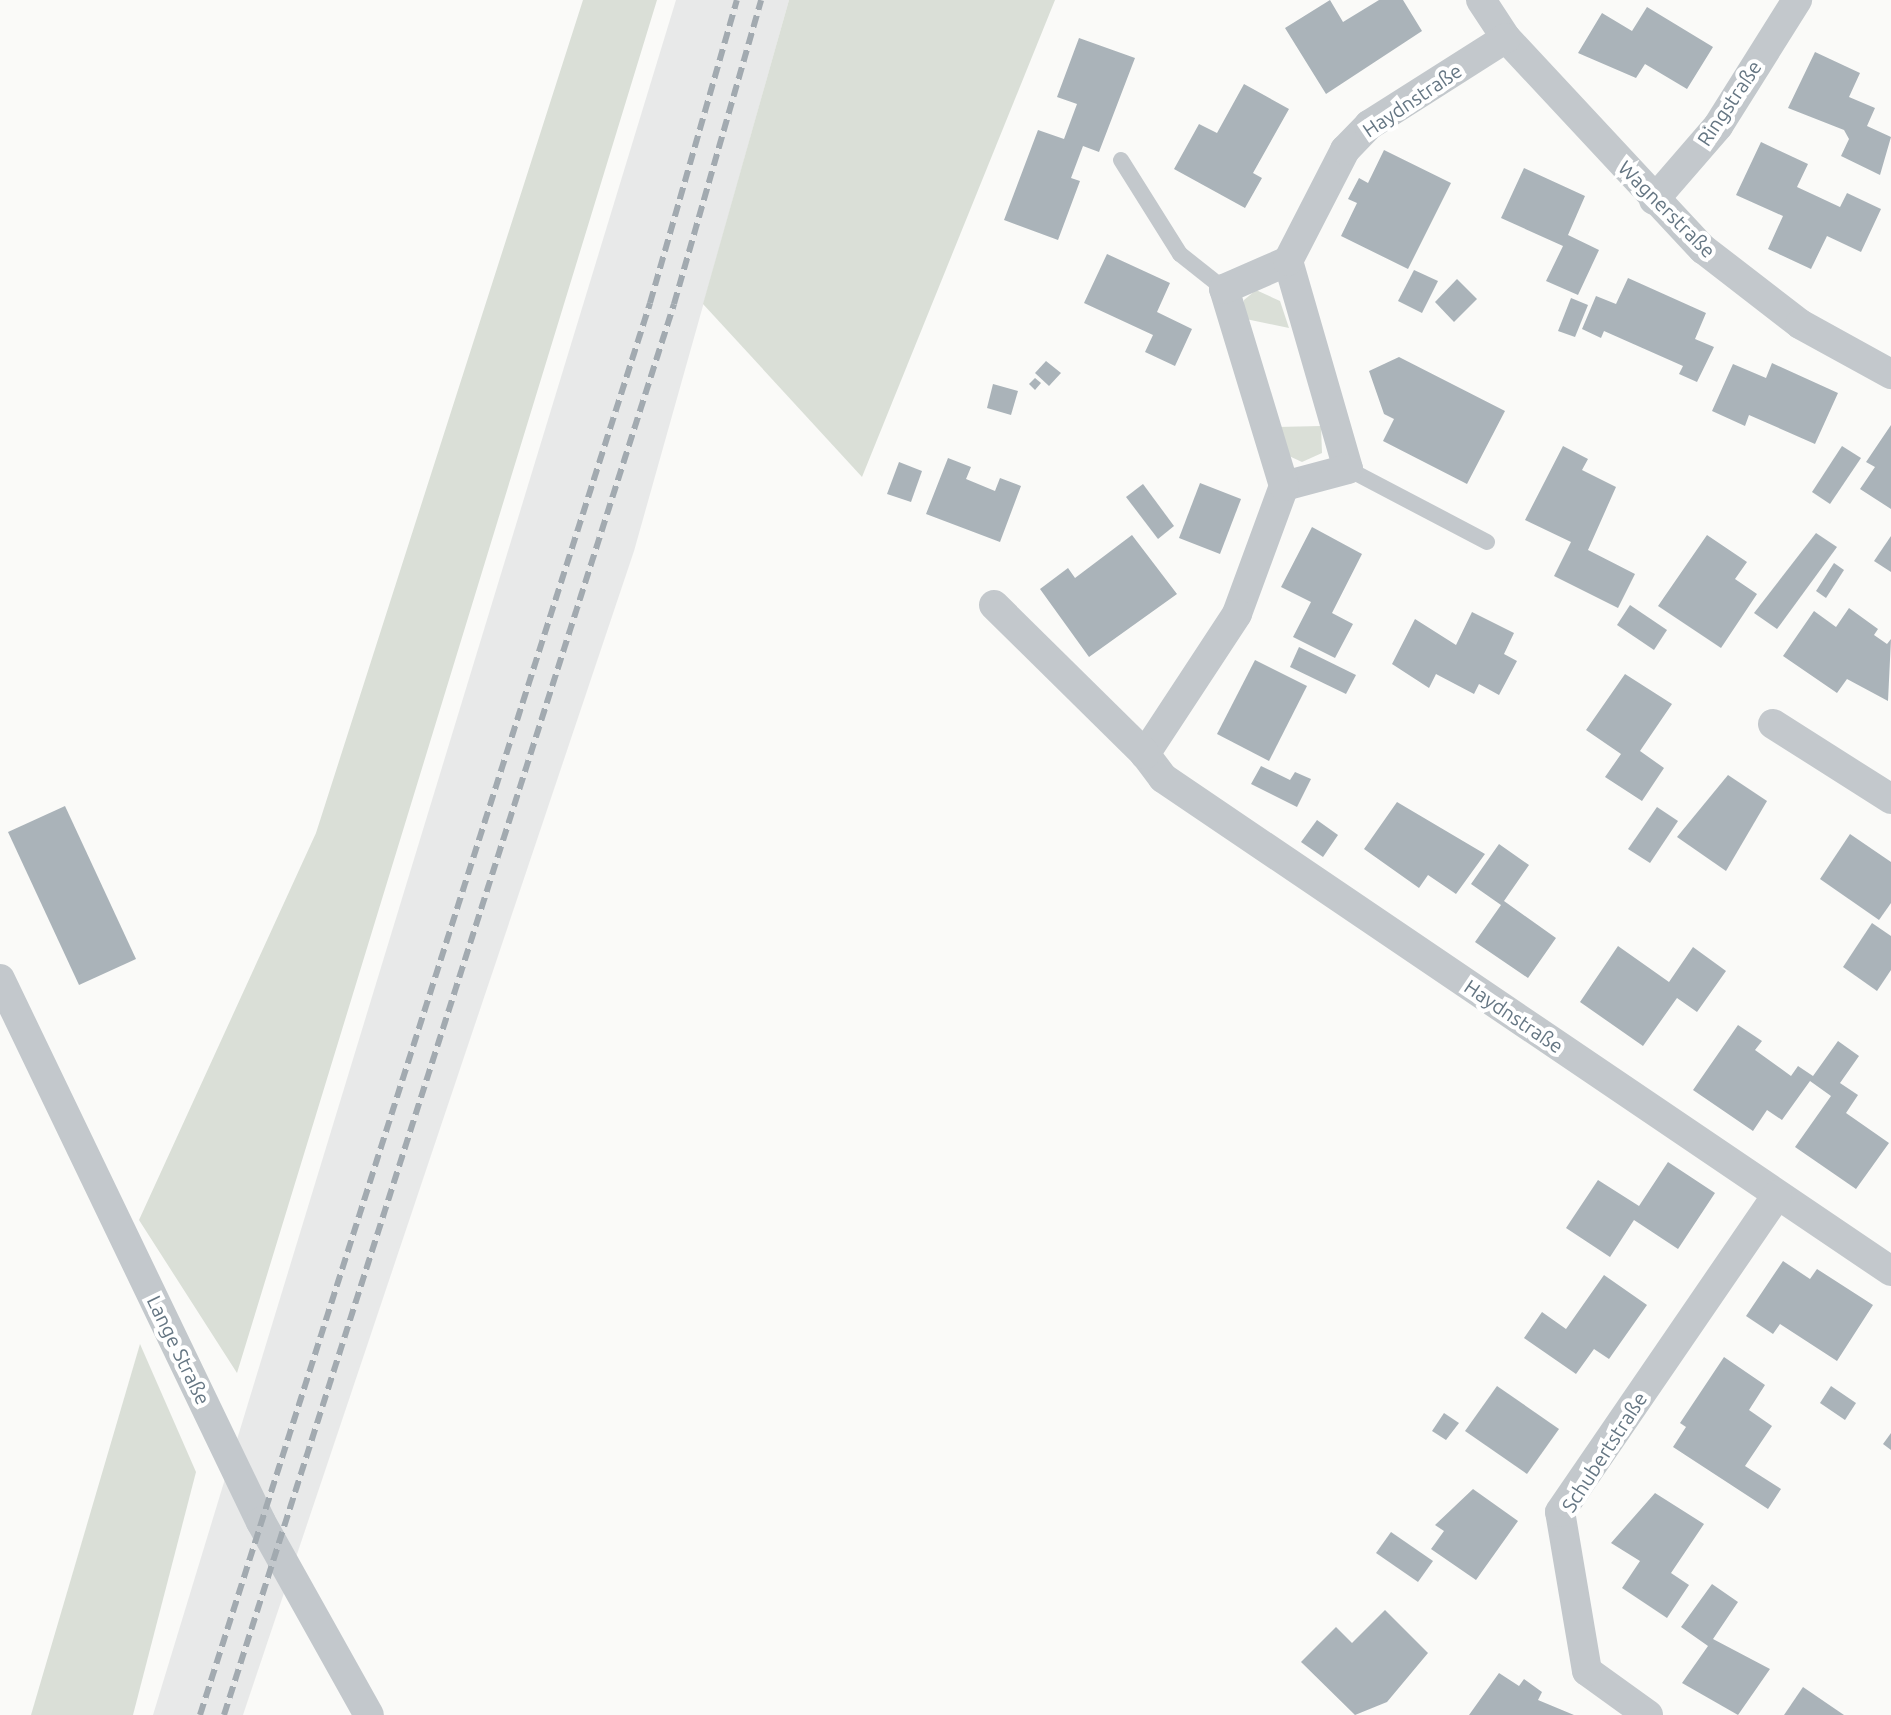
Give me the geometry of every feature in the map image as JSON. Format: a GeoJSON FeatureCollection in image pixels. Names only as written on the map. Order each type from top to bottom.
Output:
{"type":"FeatureCollection","features":[{"type":"Feature","properties":{"kind":"street","name":"Wagnerstraße"},"geometry":{"type":"LineString","coordinates":[[1481,0],[1506,38],[1654,200],[1800,324],[1891,374]]}},
{"type":"Feature","properties":{"kind":"street","name":"Ringstraße"},"geometry":{"type":"LineString","coordinates":[[1654,200],[1718,126],[1797,0]]}},
{"type":"Feature","properties":{"kind":"street","name":"Haydnstraße"},"geometry":{"type":"LineString","coordinates":[[1288,261],[1345,150],[1369,125],[1506,38]]}},
{"type":"Feature","properties":{"kind":"street"},"geometry":{"type":"LineString","coordinates":[[1145,754],[1237,614],[1284,486],[1224,289],[1288,261],[1348,469],[1284,486]]}},
{"type":"Feature","properties":{"kind":"street","name":"Haydnstraße"},"geometry":{"type":"LineString","coordinates":[[994,605],[1145,754],[1163,778],[1891,1271]]}},
{"type":"Feature","properties":{"kind":"street"},"geometry":{"type":"LineString","coordinates":[[1773,724],[1891,799]]}},
{"type":"Feature","properties":{"kind":"street","name":"Lange Straße"},"geometry":{"type":"LineString","coordinates":[[0,979],[261,1522],[369,1715]]}},
{"type":"Feature","properties":{"kind":"street","name":"Schubertstraße"},"geometry":{"type":"LineString","coordinates":[[1648,1715],[1587,1671],[1560,1512],[1777,1195]]}},
{"type":"Feature","properties":{"kind":"lane"},"geometry":{"type":"LineString","coordinates":[[1121,160],[1180,254],[1224,289]]}},
{"type":"Feature","properties":{"kind":"lane"},"geometry":{"type":"LineString","coordinates":[[1348,469],[1487,542]]}},
{"type":"Feature","properties":{"kind":"shaded area"},"geometry":{"type":"Polygon","coordinates":[[[583,0],[657,0],[237,1373],[139,1220],[316,833],[583,0]]]}},
{"type":"Feature","properties":{"kind":"shaded area"},"geometry":{"type":"Polygon","coordinates":[[[676,0],[789,0],[634,551],[243,1715],[153,1715],[676,0]]]}},
{"type":"Feature","properties":{"kind":"shaded area"},"geometry":{"type":"Polygon","coordinates":[[[789,0],[1055,0],[862,477],[703,304],[789,0]]]}},
{"type":"Feature","properties":{"kind":"shaded area"},"geometry":{"type":"Polygon","coordinates":[[[1256,290],[1280,301],[1289,328],[1241,318],[1244,300],[1256,290]]]}},
{"type":"Feature","properties":{"kind":"shaded area"},"geometry":{"type":"Polygon","coordinates":[[[1321,426],[1322,453],[1302,462],[1289,456],[1277,427],[1321,426]]]}},
{"type":"Feature","properties":{"kind":"shaded area"},"geometry":{"type":"Polygon","coordinates":[[[140,1344],[196,1472],[133,1715],[31,1715],[140,1344]]]}},
{"type":"Feature","properties":{"kind":"building"},"geometry":{"type":"Polygon","coordinates":[[[1330,0],[1343,22],[1379,0],[1403,0],[1422,31],[1326,94],[1285,28],[1330,0]]]}},
{"type":"Feature","properties":{"kind":"building"},"geometry":{"type":"Polygon","coordinates":[[[1647,7],[1713,47],[1687,89],[1645,64],[1636,78],[1578,53],[1602,13],[1632,31],[1647,7]]]}},
{"type":"Feature","properties":{"kind":"building"},"geometry":{"type":"Polygon","coordinates":[[[1079,38],[1135,58],[1099,152],[1083,146],[1071,178],[1080,181],[1058,240],[1004,220],[1038,130],[1064,139],[1077,104],[1057,97],[1079,38]]]}},
{"type":"Feature","properties":{"kind":"building"},"geometry":{"type":"Polygon","coordinates":[[[1815,52],[1860,73],[1849,97],[1875,108],[1867,126],[1891,137],[1880,175],[1841,156],[1849,139],[1844,130],[1788,108],[1815,52]]]}},
{"type":"Feature","properties":{"kind":"building"},"geometry":{"type":"Polygon","coordinates":[[[1244,84],[1289,109],[1253,173],[1262,178],[1245,208],[1174,169],[1199,124],[1217,133],[1244,84]]]}},
{"type":"Feature","properties":{"kind":"building"},"geometry":{"type":"Polygon","coordinates":[[[1761,142],[1808,164],[1797,187],[1840,207],[1847,193],[1881,209],[1861,252],[1827,236],[1811,269],[1768,249],[1783,216],[1736,195],[1761,142]]]}},
{"type":"Feature","properties":{"kind":"building"},"geometry":{"type":"Polygon","coordinates":[[[1384,150],[1451,183],[1408,269],[1341,236],[1357,203],[1348,199],[1359,178],[1368,183],[1384,150]]]}},
{"type":"Feature","properties":{"kind":"building"},"geometry":{"type":"Polygon","coordinates":[[[1524,168],[1585,196],[1568,235],[1599,250],[1578,295],[1546,281],[1563,246],[1501,218],[1524,168]]]}},
{"type":"Feature","properties":{"kind":"building"},"geometry":{"type":"Polygon","coordinates":[[[1107,254],[1170,283],[1157,312],[1192,329],[1175,366],[1145,352],[1153,335],[1084,303],[1107,254]]]}},
{"type":"Feature","properties":{"kind":"building"},"geometry":{"type":"Polygon","coordinates":[[[1414,270],[1438,281],[1422,313],[1398,301],[1414,270]]]}},
{"type":"Feature","properties":{"kind":"building"},"geometry":{"type":"Polygon","coordinates":[[[1628,278],[1706,313],[1695,339],[1714,347],[1697,382],[1679,374],[1683,366],[1604,331],[1601,338],[1582,329],[1596,296],[1616,304],[1628,278]]]}},
{"type":"Feature","properties":{"kind":"building"},"geometry":{"type":"Polygon","coordinates":[[[1457,279],[1477,299],[1454,322],[1435,302],[1457,279]]]}},
{"type":"Feature","properties":{"kind":"building"},"geometry":{"type":"Polygon","coordinates":[[[1571,298],[1588,305],[1575,337],[1558,331],[1571,298]]]}},
{"type":"Feature","properties":{"kind":"building"},"geometry":{"type":"Polygon","coordinates":[[[1399,357],[1505,411],[1467,484],[1383,441],[1394,419],[1384,414],[1369,371],[1399,357]]]}},
{"type":"Feature","properties":{"kind":"building"},"geometry":{"type":"Polygon","coordinates":[[[1046,361],[1061,373],[1049,386],[1035,373],[1046,361]]]}},
{"type":"Feature","properties":{"kind":"building"},"geometry":{"type":"Polygon","coordinates":[[[1772,363],[1838,393],[1815,444],[1749,415],[1745,426],[1712,411],[1733,364],[1766,378],[1772,363]]]}},
{"type":"Feature","properties":{"kind":"building"},"geometry":{"type":"Polygon","coordinates":[[[1035,378],[1041,383],[1035,390],[1029,384],[1035,378]]]}},
{"type":"Feature","properties":{"kind":"building"},"geometry":{"type":"Polygon","coordinates":[[[993,384],[1018,391],[1011,415],[987,408],[993,384]]]}},
{"type":"Feature","properties":{"kind":"building"},"geometry":{"type":"Polygon","coordinates":[[[1891,425],[1891,509],[1860,489],[1875,467],[1866,462],[1891,425]]]}},
{"type":"Feature","properties":{"kind":"building"},"geometry":{"type":"Polygon","coordinates":[[[1563,446],[1588,459],[1582,470],[1616,487],[1588,550],[1635,574],[1618,608],[1554,576],[1571,542],[1525,520],[1563,446]]]}},
{"type":"Feature","properties":{"kind":"building"},"geometry":{"type":"Polygon","coordinates":[[[1842,446],[1861,458],[1830,504],[1812,492],[1842,446]]]}},
{"type":"Feature","properties":{"kind":"building"},"geometry":{"type":"Polygon","coordinates":[[[948,458],[971,467],[966,479],[995,491],[1000,478],[1021,486],[1000,542],[926,514],[948,458]]]}},
{"type":"Feature","properties":{"kind":"building"},"geometry":{"type":"Polygon","coordinates":[[[899,462],[922,471],[911,502],[887,494],[899,462]]]}},
{"type":"Feature","properties":{"kind":"building"},"geometry":{"type":"Polygon","coordinates":[[[1200,483],[1241,499],[1220,554],[1179,538],[1200,483]]]}},
{"type":"Feature","properties":{"kind":"building"},"geometry":{"type":"Polygon","coordinates":[[[1143,484],[1174,526],[1158,539],[1126,497],[1143,484]]]}},
{"type":"Feature","properties":{"kind":"building"},"geometry":{"type":"Polygon","coordinates":[[[1312,527],[1362,554],[1332,613],[1353,624],[1335,658],[1293,637],[1311,602],[1281,587],[1312,527]]]}},
{"type":"Feature","properties":{"kind":"building"},"geometry":{"type":"Polygon","coordinates":[[[1816,533],[1837,547],[1777,629],[1754,613],[1816,533]]]}},
{"type":"Feature","properties":{"kind":"building"},"geometry":{"type":"Polygon","coordinates":[[[1132,535],[1177,594],[1089,657],[1040,589],[1068,568],[1075,578],[1132,535]]]}},
{"type":"Feature","properties":{"kind":"building"},"geometry":{"type":"Polygon","coordinates":[[[1707,535],[1747,562],[1735,579],[1757,594],[1721,648],[1658,606],[1707,535]]]}},
{"type":"Feature","properties":{"kind":"building"},"geometry":{"type":"Polygon","coordinates":[[[1891,536],[1891,572],[1874,561],[1891,536]]]}},
{"type":"Feature","properties":{"kind":"building"},"geometry":{"type":"Polygon","coordinates":[[[1834,563],[1844,570],[1826,598],[1816,591],[1834,563]]]}},
{"type":"Feature","properties":{"kind":"building"},"geometry":{"type":"Polygon","coordinates":[[[1630,605],[1667,630],[1654,650],[1617,625],[1630,605]]]}},
{"type":"Feature","properties":{"kind":"building"},"geometry":{"type":"Polygon","coordinates":[[[1849,608],[1878,629],[1874,635],[1887,644],[1891,639],[1888,701],[1847,679],[1837,693],[1783,656],[1814,611],[1836,627],[1849,608]]]}},
{"type":"Feature","properties":{"kind":"building"},"geometry":{"type":"Polygon","coordinates":[[[1472,612],[1514,633],[1504,654],[1517,661],[1499,695],[1479,684],[1474,694],[1436,674],[1429,688],[1392,664],[1415,619],[1456,645],[1472,612]]]}},
{"type":"Feature","properties":{"kind":"building"},"geometry":{"type":"Polygon","coordinates":[[[1299,647],[1356,675],[1346,694],[1290,667],[1299,647]]]}},
{"type":"Feature","properties":{"kind":"building"},"geometry":{"type":"Polygon","coordinates":[[[1255,660],[1307,686],[1269,761],[1217,734],[1255,660]]]}},
{"type":"Feature","properties":{"kind":"building"},"geometry":{"type":"Polygon","coordinates":[[[1625,674],[1672,704],[1640,751],[1664,768],[1642,801],[1605,777],[1621,754],[1586,730],[1625,674]]]}},
{"type":"Feature","properties":{"kind":"building"},"geometry":{"type":"Polygon","coordinates":[[[1261,766],[1290,780],[1295,772],[1311,779],[1297,807],[1251,784],[1261,766]]]}},
{"type":"Feature","properties":{"kind":"building"},"geometry":{"type":"Polygon","coordinates":[[[1728,775],[1767,801],[1726,871],[1677,837],[1728,775]]]}},
{"type":"Feature","properties":{"kind":"building"},"geometry":{"type":"Polygon","coordinates":[[[1397,802],[1485,854],[1456,894],[1428,875],[1419,888],[1364,849],[1397,802]]]}},
{"type":"Feature","properties":{"kind":"building"},"geometry":{"type":"Polygon","coordinates":[[[65,806],[136,959],[79,985],[8,832],[65,806]]]}},
{"type":"Feature","properties":{"kind":"building"},"geometry":{"type":"Polygon","coordinates":[[[1657,807],[1678,821],[1650,863],[1628,849],[1657,807]]]}},
{"type":"Feature","properties":{"kind":"building"},"geometry":{"type":"Polygon","coordinates":[[[1317,820],[1338,835],[1323,857],[1301,842],[1317,820]]]}},
{"type":"Feature","properties":{"kind":"building"},"geometry":{"type":"Polygon","coordinates":[[[1850,834],[1891,862],[1891,903],[1879,920],[1820,879],[1850,834]]]}},
{"type":"Feature","properties":{"kind":"building"},"geometry":{"type":"Polygon","coordinates":[[[1499,844],[1529,865],[1504,901],[1556,938],[1528,978],[1475,942],[1501,905],[1471,884],[1499,844]]]}},
{"type":"Feature","properties":{"kind":"building"},"geometry":{"type":"Polygon","coordinates":[[[1872,923],[1891,936],[1891,970],[1877,991],[1843,967],[1872,923]]]}},
{"type":"Feature","properties":{"kind":"building"},"geometry":{"type":"Polygon","coordinates":[[[1618,946],[1669,982],[1693,947],[1726,971],[1697,1012],[1677,998],[1643,1046],[1580,1002],[1618,946]]]}},
{"type":"Feature","properties":{"kind":"building"},"geometry":{"type":"Polygon","coordinates":[[[1738,1025],[1762,1041],[1755,1050],[1791,1076],[1798,1066],[1813,1076],[1838,1041],[1859,1056],[1840,1083],[1858,1095],[1846,1113],[1889,1143],[1856,1189],[1795,1147],[1831,1096],[1810,1081],[1782,1120],[1767,1110],[1753,1131],[1693,1090],[1738,1025]]]}},
{"type":"Feature","properties":{"kind":"building"},"geometry":{"type":"Polygon","coordinates":[[[1668,1162],[1715,1193],[1678,1249],[1634,1220],[1610,1257],[1566,1228],[1598,1180],[1639,1206],[1668,1162]]]}},
{"type":"Feature","properties":{"kind":"building"},"geometry":{"type":"Polygon","coordinates":[[[1783,1261],[1810,1279],[1817,1269],[1873,1305],[1837,1361],[1780,1324],[1773,1334],[1746,1316],[1783,1261]]]}},
{"type":"Feature","properties":{"kind":"building"},"geometry":{"type":"Polygon","coordinates":[[[1604,1275],[1647,1305],[1609,1359],[1594,1349],[1576,1374],[1524,1338],[1542,1312],[1566,1329],[1604,1275]]]}},
{"type":"Feature","properties":{"kind":"building"},"geometry":{"type":"Polygon","coordinates":[[[1724,1357],[1765,1385],[1749,1410],[1772,1426],[1745,1466],[1781,1489],[1768,1509],[1673,1447],[1686,1427],[1680,1423],[1724,1357]]]}},
{"type":"Feature","properties":{"kind":"building"},"geometry":{"type":"Polygon","coordinates":[[[1497,1386],[1559,1429],[1527,1474],[1465,1431],[1497,1386]]]}},
{"type":"Feature","properties":{"kind":"building"},"geometry":{"type":"Polygon","coordinates":[[[1831,1386],[1856,1403],[1845,1420],[1820,1403],[1831,1386]]]}},
{"type":"Feature","properties":{"kind":"building"},"geometry":{"type":"Polygon","coordinates":[[[1444,1413],[1459,1423],[1446,1440],[1432,1431],[1444,1413]]]}},
{"type":"Feature","properties":{"kind":"building"},"geometry":{"type":"Polygon","coordinates":[[[1891,1433],[1891,1450],[1883,1444],[1891,1433]]]}},
{"type":"Feature","properties":{"kind":"building"},"geometry":{"type":"Polygon","coordinates":[[[1473,1489],[1518,1521],[1476,1580],[1431,1549],[1444,1531],[1435,1525],[1473,1489]]]}},
{"type":"Feature","properties":{"kind":"building"},"geometry":{"type":"Polygon","coordinates":[[[1655,1493],[1704,1524],[1671,1573],[1689,1585],[1667,1618],[1622,1588],[1640,1561],[1611,1543],[1655,1493]]]}},
{"type":"Feature","properties":{"kind":"building"},"geometry":{"type":"Polygon","coordinates":[[[1391,1532],[1433,1561],[1418,1582],[1376,1553],[1391,1532]]]}},
{"type":"Feature","properties":{"kind":"building"},"geometry":{"type":"Polygon","coordinates":[[[1712,1584],[1738,1602],[1713,1639],[1770,1669],[1738,1715],[1682,1683],[1708,1646],[1681,1627],[1712,1584]]]}},
{"type":"Feature","properties":{"kind":"building"},"geometry":{"type":"Polygon","coordinates":[[[1385,1610],[1428,1653],[1387,1702],[1355,1715],[1301,1662],[1336,1627],[1352,1643],[1385,1610]]]}},
{"type":"Feature","properties":{"kind":"building"},"geometry":{"type":"Polygon","coordinates":[[[1499,1673],[1519,1686],[1524,1679],[1542,1692],[1538,1700],[1574,1715],[1469,1715],[1499,1673]]]}},
{"type":"Feature","properties":{"kind":"building"},"geometry":{"type":"Polygon","coordinates":[[[1803,1687],[1844,1715],[1784,1715],[1803,1687]]]}},
{"type":"Feature","properties":{"kind":"railway"},"geometry":{"type":"LineString","coordinates":[[200,1715],[650,303],[737,0]]}},
{"type":"Feature","properties":{"kind":"railway"},"geometry":{"type":"LineString","coordinates":[[224,1715],[674,304],[761,0]]}}]}
